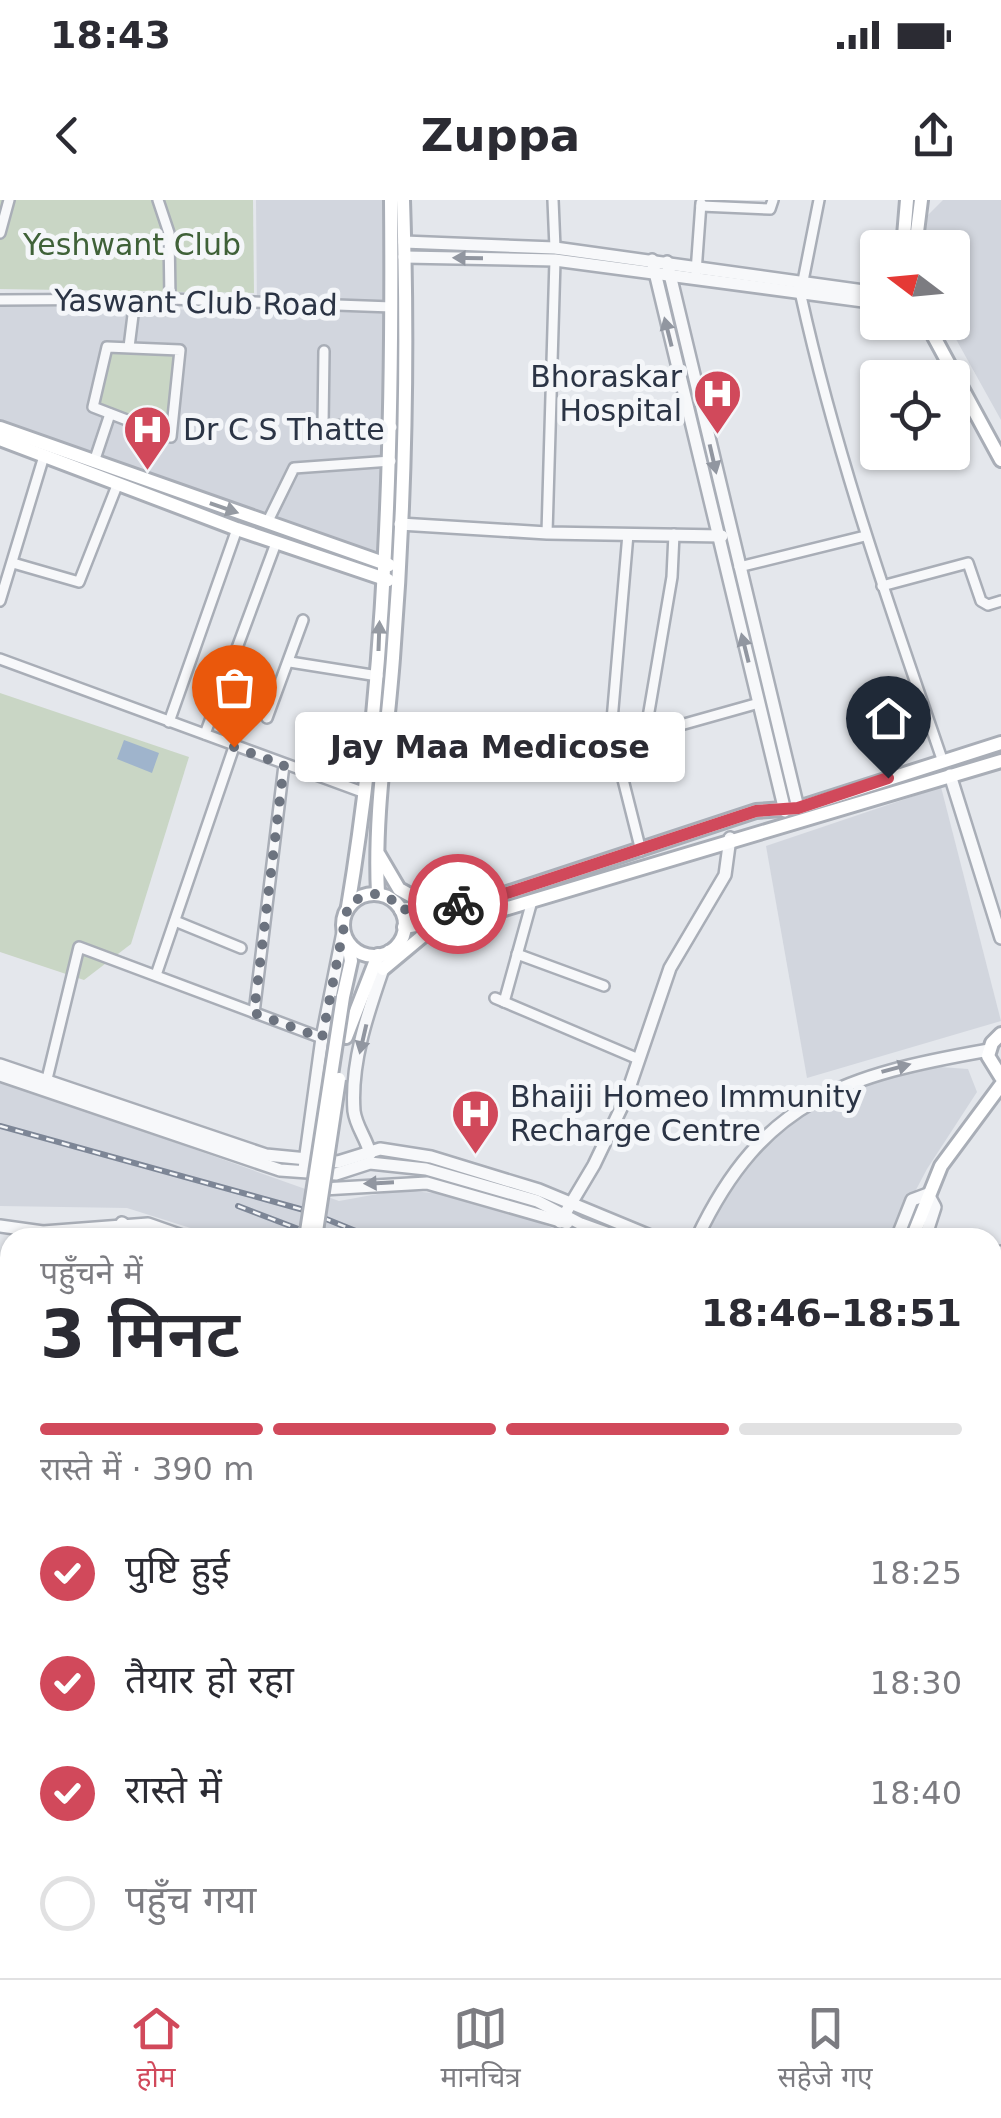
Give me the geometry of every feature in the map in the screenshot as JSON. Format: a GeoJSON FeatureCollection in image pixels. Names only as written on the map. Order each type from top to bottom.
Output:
{"type":"FeatureCollection","features":[{"type":"Feature","properties":{"kind":"main road"},"geometry":{"type":"LineString","coordinates":[[383,563],[392,427],[391,200]]}},
{"type":"Feature","properties":{"kind":"main road"},"geometry":{"type":"LineString","coordinates":[[308,1228],[350,961],[346,938],[348,906],[400,524],[410,242],[403,200]]}},
{"type":"Feature","properties":{"kind":"main road"},"geometry":{"type":"LineString","coordinates":[[905,230],[908,200]]}},
{"type":"Feature","properties":{"kind":"main road"},"geometry":{"type":"LineString","coordinates":[[917,230],[921,200]]}},
{"type":"Feature","properties":{"kind":"main road"},"geometry":{"type":"LineString","coordinates":[[938,340],[1001,450]]}},
{"type":"Feature","properties":{"kind":"main road"},"geometry":{"type":"LineString","coordinates":[[938,340],[1001,460]]}},
{"type":"Feature","properties":{"kind":"main road"},"geometry":{"type":"LineString","coordinates":[[0,428],[383,563],[392,576],[394,656],[376,848],[378,894]]}},
{"type":"Feature","properties":{"kind":"main road"},"geometry":{"type":"LineString","coordinates":[[0,439],[276,543],[392,576]]}},
{"type":"Feature","properties":{"kind":"main road"},"geometry":{"type":"LineString","coordinates":[[401,910],[437,908],[498,896],[756,811],[791,805],[1001,743]]}},
{"type":"Feature","properties":{"kind":"main road"},"geometry":{"type":"LineString","coordinates":[[404,927],[532,900],[1001,760]]}},
{"type":"Feature","properties":{"kind":"main road"},"geometry":{"type":"LineString","coordinates":[[376,848],[399,888],[437,908]]}},
{"type":"Feature","properties":{"kind":"main road"},"geometry":{"type":"LineString","coordinates":[[317,1228],[346,1038],[358,1002],[404,927],[401,910],[394,901],[378,894],[358,898],[348,906]]}},
{"type":"Feature","properties":{"kind":"main road"},"geometry":{"type":"LineString","coordinates":[[346,938],[356,951],[383,959],[440,922]]}},
{"type":"Feature","properties":{"kind":"main road"},"geometry":{"type":"LineString","coordinates":[[916,1228],[941,1166],[1001,1081],[992,1068],[989,1050],[1001,1034]]}},
{"type":"Feature","properties":{"kind":"street"},"geometry":{"type":"LineString","coordinates":[[0,233],[8,200]]}},
{"type":"Feature","properties":{"kind":"street"},"geometry":{"type":"LineString","coordinates":[[158,200],[168,232],[170,300]]}},
{"type":"Feature","properties":{"kind":"street"},"geometry":{"type":"LineString","coordinates":[[547,534],[553,200]]}},
{"type":"Feature","properties":{"kind":"street"},"geometry":{"type":"LineString","coordinates":[[696,272],[701,203],[770,210],[773,200]]}},
{"type":"Feature","properties":{"kind":"street"},"geometry":{"type":"LineString","coordinates":[[818,200],[802,291],[821,388],[865,536],[942,760]]}},
{"type":"Feature","properties":{"kind":"street"},"geometry":{"type":"LineString","coordinates":[[410,242],[653,266],[860,300]]}},
{"type":"Feature","properties":{"kind":"street"},"geometry":{"type":"LineString","coordinates":[[409,257],[555,254]]}},
{"type":"Feature","properties":{"kind":"street"},"geometry":{"type":"LineString","coordinates":[[653,266],[758,703],[791,805]]}},
{"type":"Feature","properties":{"kind":"street"},"geometry":{"type":"LineString","coordinates":[[668,268],[740,568],[791,805]]}},
{"type":"Feature","properties":{"kind":"street"},"geometry":{"type":"LineString","coordinates":[[802,291],[860,293]]}},
{"type":"Feature","properties":{"kind":"street","name":"Yaswant Club Road"},"geometry":{"type":"LineString","coordinates":[[0,300],[170,300],[392,307]]}},
{"type":"Feature","properties":{"kind":"street"},"geometry":{"type":"LineString","coordinates":[[129,347],[135,300]]}},
{"type":"Feature","properties":{"kind":"street"},"geometry":{"type":"LineString","coordinates":[[107,347],[129,347],[180,350],[171,437],[93,407],[107,347]]}},
{"type":"Feature","properties":{"kind":"street"},"geometry":{"type":"LineString","coordinates":[[324,351],[323,425],[392,427]]}},
{"type":"Feature","properties":{"kind":"street"},"geometry":{"type":"LineString","coordinates":[[94,462],[110,414]]}},
{"type":"Feature","properties":{"kind":"street"},"geometry":{"type":"LineString","coordinates":[[0,601],[44,456]]}},
{"type":"Feature","properties":{"kind":"street"},"geometry":{"type":"LineString","coordinates":[[267,523],[294,468],[391,461]]}},
{"type":"Feature","properties":{"kind":"street"},"geometry":{"type":"LineString","coordinates":[[13,563],[79,582],[118,484]]}},
{"type":"Feature","properties":{"kind":"street"},"geometry":{"type":"LineString","coordinates":[[400,524],[547,534],[731,535]]}},
{"type":"Feature","properties":{"kind":"street"},"geometry":{"type":"LineString","coordinates":[[169,722],[237,529]]}},
{"type":"Feature","properties":{"kind":"street"},"geometry":{"type":"LineString","coordinates":[[628,534],[611,732],[642,851]]}},
{"type":"Feature","properties":{"kind":"street"},"geometry":{"type":"LineString","coordinates":[[674,534],[672,578],[645,735],[758,703]]}},
{"type":"Feature","properties":{"kind":"street"},"geometry":{"type":"LineString","coordinates":[[740,568],[865,536]]}},
{"type":"Feature","properties":{"kind":"street"},"geometry":{"type":"LineString","coordinates":[[205,734],[276,543]]}},
{"type":"Feature","properties":{"kind":"street"},"geometry":{"type":"LineString","coordinates":[[882,586],[968,563],[982,601],[988,606],[1001,601]]}},
{"type":"Feature","properties":{"kind":"street"},"geometry":{"type":"LineString","coordinates":[[267,718],[303,620]]}},
{"type":"Feature","properties":{"kind":"street"},"geometry":{"type":"LineString","coordinates":[[0,659],[364,793]]}},
{"type":"Feature","properties":{"kind":"street"},"geometry":{"type":"LineString","coordinates":[[290,662],[378,676]]}},
{"type":"Feature","properties":{"kind":"street"},"geometry":{"type":"LineString","coordinates":[[156,976],[234,747]]}},
{"type":"Feature","properties":{"kind":"street"},"geometry":{"type":"LineString","coordinates":[[254,1013],[284,765]]}},
{"type":"Feature","properties":{"kind":"street"},"geometry":{"type":"LineString","coordinates":[[950,775],[1000,934]]}},
{"type":"Feature","properties":{"kind":"street"},"geometry":{"type":"LineString","coordinates":[[558,1214],[594,1165],[625,1100],[636,1058],[670,968],[726,875],[730,838]]}},
{"type":"Feature","properties":{"kind":"street"},"geometry":{"type":"LineString","coordinates":[[532,900],[499,1000],[636,1058]]}},
{"type":"Feature","properties":{"kind":"street"},"geometry":{"type":"LineString","coordinates":[[175,921],[240,948]]}},
{"type":"Feature","properties":{"kind":"street"},"geometry":{"type":"LineString","coordinates":[[304,1168],[322,1038],[346,938]]}},
{"type":"Feature","properties":{"kind":"street"},"geometry":{"type":"LineString","coordinates":[[45,1086],[80,947],[322,1038]]}},
{"type":"Feature","properties":{"kind":"street"},"geometry":{"type":"LineString","coordinates":[[517,954],[604,986]]}},
{"type":"Feature","properties":{"kind":"street"},"geometry":{"type":"LineString","coordinates":[[370,1156],[356,1120],[356,1072],[383,959]]}},
{"type":"Feature","properties":{"kind":"street"},"geometry":{"type":"LineString","coordinates":[[702,1228],[746,1153],[789,1115],[864,1076],[989,1050]]}},
{"type":"Feature","properties":{"kind":"street"},"geometry":{"type":"LineString","coordinates":[[0,1065],[45,1086]]}},
{"type":"Feature","properties":{"kind":"street"},"geometry":{"type":"LineString","coordinates":[[0,1075],[45,1086],[249,1155],[304,1168],[370,1156],[463,1178],[592,1228]]}},
{"type":"Feature","properties":{"kind":"street"},"geometry":{"type":"LineString","coordinates":[[323,1189],[427,1183],[615,1228]]}},
{"type":"Feature","properties":{"kind":"street"},"geometry":{"type":"LineString","coordinates":[[901,1228],[912,1200],[926,1199],[935,1207],[928,1228]]}},
{"type":"Feature","properties":{"kind":"street"},"geometry":{"type":"LineString","coordinates":[[120,1222],[129,1228]]}},
{"type":"Feature","properties":{"kind":"street"},"geometry":{"type":"LineString","coordinates":[[74,1228],[120,1222],[159,1228]]}},
{"type":"Feature","properties":{"kind":"shaded area"},"geometry":{"type":"Polygon","coordinates":[[[256,200],[393,200],[381,560],[0,421],[0,306],[257,311],[256,200]]]}},
{"type":"Feature","properties":{"kind":"shaded area"},"geometry":{"type":"Polygon","coordinates":[[[943,200],[1001,200],[1001,420],[956,340],[970,340],[970,230],[924,230],[924,219],[943,200]]]}},
{"type":"Feature","properties":{"kind":"shaded area"},"geometry":{"type":"Polygon","coordinates":[[[941,787],[1001,1021],[807,1078],[766,846],[941,787]]]}},
{"type":"Feature","properties":{"kind":"shaded area"},"geometry":{"type":"Polygon","coordinates":[[[940,1067],[968,1069],[977,1092],[927,1169],[896,1228],[706,1228],[745,1162],[791,1119],[884,1079],[940,1067]]]}},
{"type":"Feature","properties":{"kind":"shaded area"},"geometry":{"type":"Polygon","coordinates":[[[0,1080],[339,1201],[400,1190],[444,1194],[486,1203],[553,1228],[190,1228],[127,1208],[0,1206],[0,1080]]]}},
{"type":"Feature","properties":{"kind":"green space","name":"Yeshwant Club"},"geometry":{"type":"Polygon","coordinates":[[[0,200],[253,200],[254,293],[0,289],[0,200]]]}},
{"type":"Feature","properties":{"kind":"green space"},"geometry":{"type":"Polygon","coordinates":[[[107,347],[180,350],[171,437],[93,407],[107,347]]]}},
{"type":"Feature","properties":{"kind":"green space"},"geometry":{"type":"Polygon","coordinates":[[[0,693],[189,757],[131,944],[84,980],[0,952],[0,693]]]}},
{"type":"Feature","properties":{"kind":"water"},"geometry":{"type":"Polygon","coordinates":[[[124,740],[159,753],[152,773],[117,759],[124,740]]]}},
{"type":"Feature","properties":{"kind":"railway"},"geometry":{"type":"LineString","coordinates":[[0,1126],[304,1210],[348,1228]]}},
{"type":"Feature","properties":{"kind":"railway"},"geometry":{"type":"LineString","coordinates":[[238,1206],[296,1228]]}},
{"type":"Feature","properties":{"kind":"way so far"},"geometry":{"type":"LineString","coordinates":[[234,747],[284,765],[254,1013],[322,1038],[348,906],[370,894],[383,895],[401,910],[458,904]]}},
{"type":"Feature","properties":{"kind":"place","name":"Bhoraskar Hospital"},"geometry":{"type":"Point","coordinates":[717,436]}},
{"type":"Feature","properties":{"kind":"place","name":"Dr C S Thatte"},"geometry":{"type":"Point","coordinates":[148,472]}},
{"type":"Feature","properties":{"kind":"place","name":"Jay Maa Medicose"},"geometry":{"type":"Point","coordinates":[234,747]}},
{"type":"Feature","properties":{"kind":"place","name":"Bhaiji Homeo Immunity Recharge Centre"},"geometry":{"type":"Point","coordinates":[475,1156]}},
{"type":"Feature","properties":{"kind":"route"},"geometry":{"type":"LineString","coordinates":[[458,904],[498,896],[756,811],[798,808],[888,778]]}}]}
